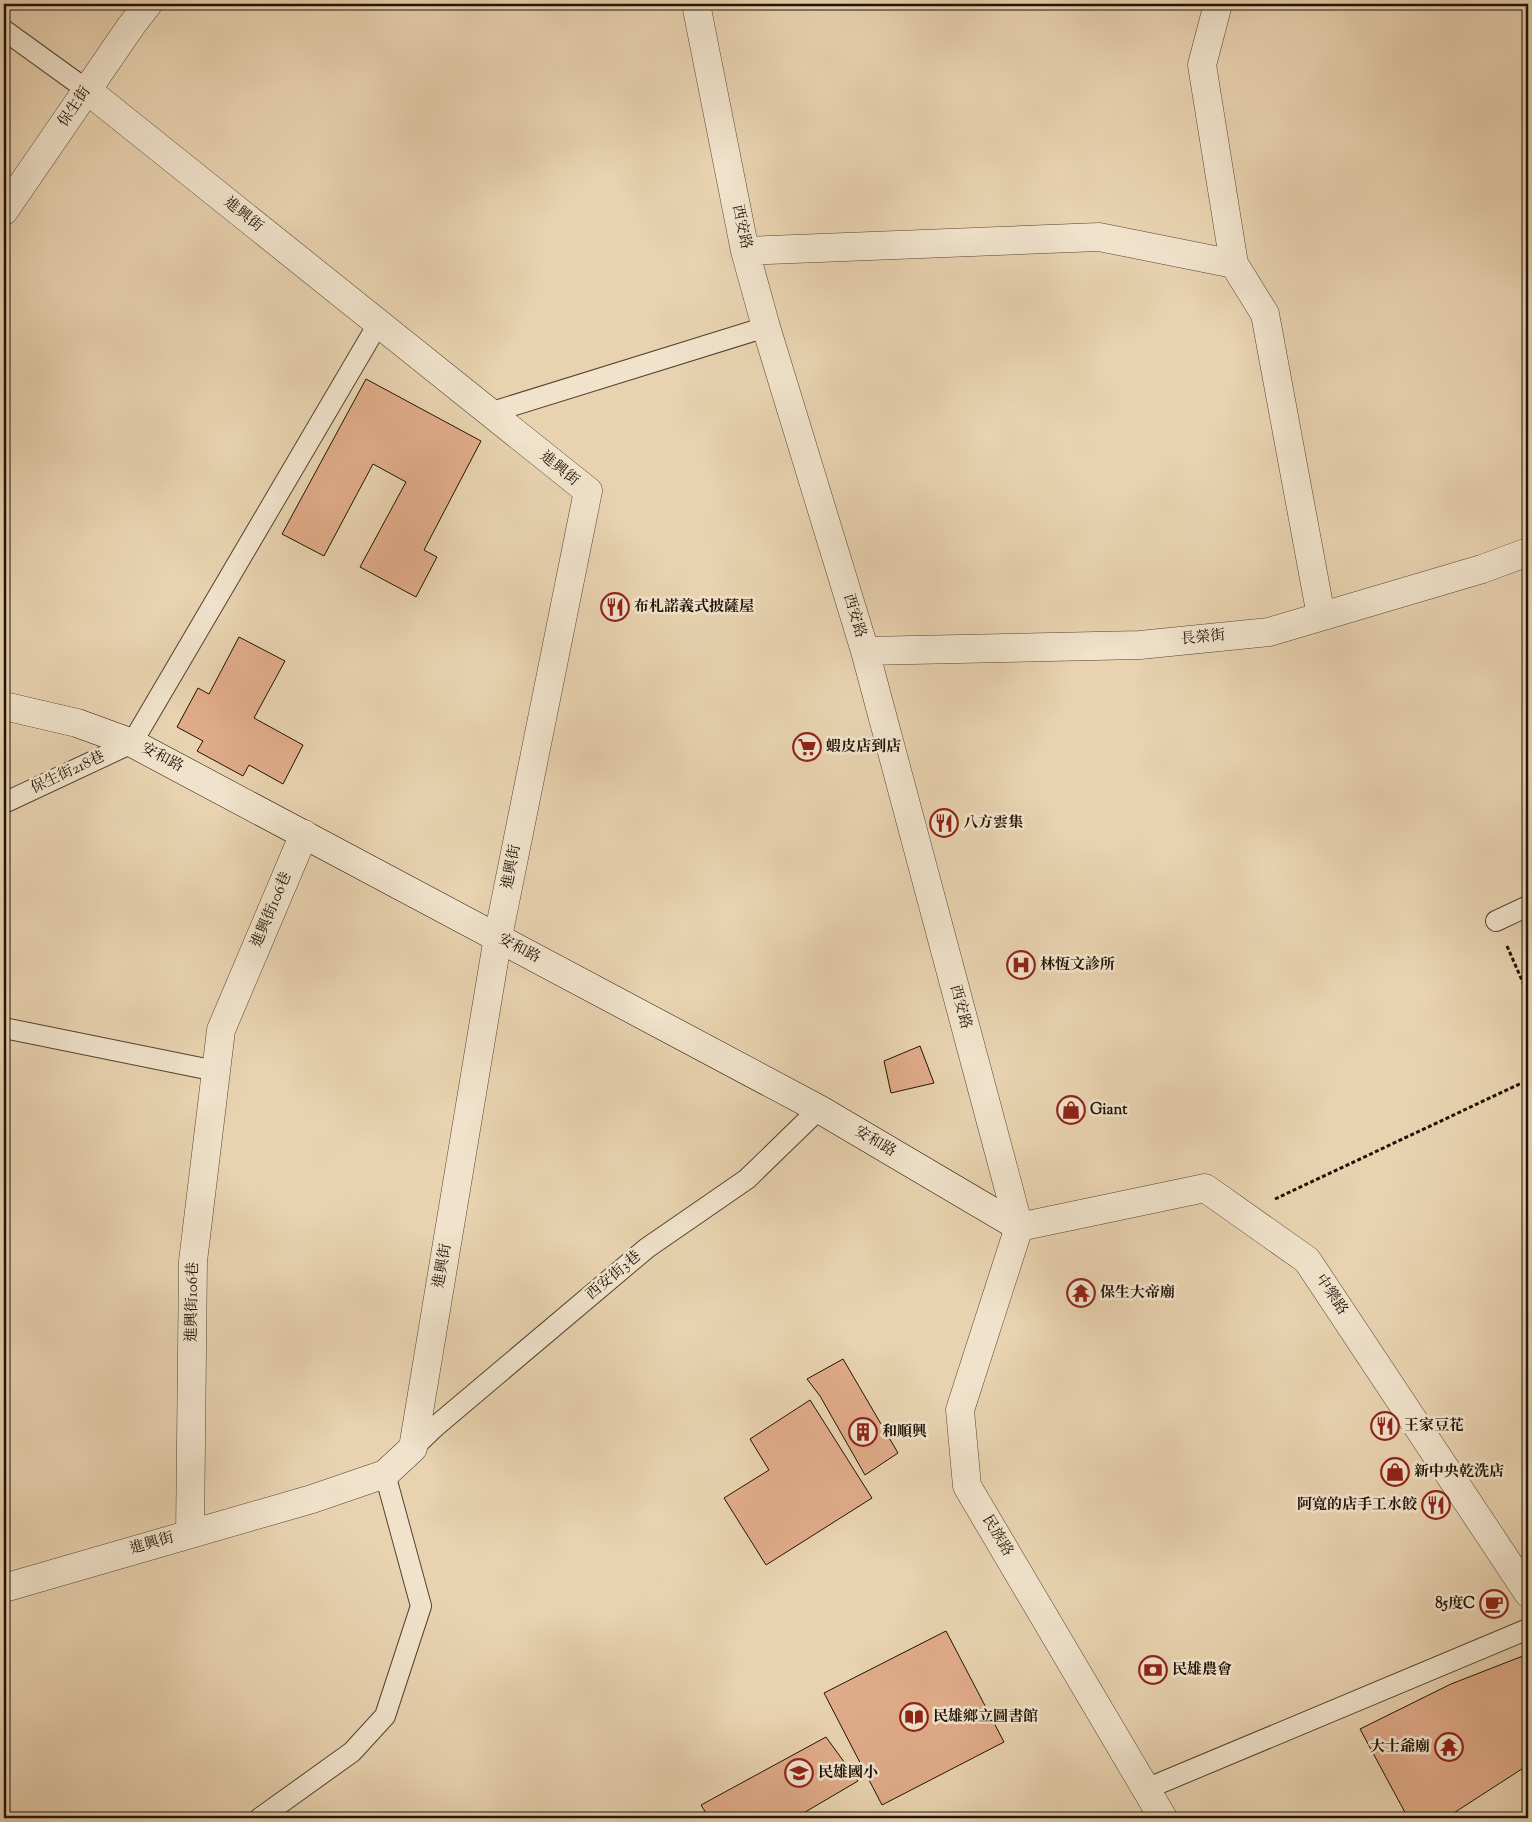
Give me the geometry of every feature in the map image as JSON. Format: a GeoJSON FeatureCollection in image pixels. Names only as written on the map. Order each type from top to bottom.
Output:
{"type":"FeatureCollection","features":[{"type":"Feature","properties":{"kind":"street","name":"保生街"},"geometry":{"type":"LineString","coordinates":[[4,211],[148,4]]}},
{"type":"Feature","properties":{"kind":"street","name":"西安路"},"geometry":{"type":"LineString","coordinates":[[696,4],[745,251],[766,327],[865,651],[1019,1227]]}},
{"type":"Feature","properties":{"kind":"street"},"geometry":{"type":"LineString","coordinates":[[1218,4],[1202,65],[1234,264],[1265,314],[1321,616]]}},
{"type":"Feature","properties":{"kind":"street","name":"進興街"},"geometry":{"type":"LineString","coordinates":[[4,1588],[312,1499],[385,1474],[413,1448],[498,938],[588,492],[88,90]]}},
{"type":"Feature","properties":{"kind":"street"},"geometry":{"type":"LineString","coordinates":[[745,251],[1100,237],[1234,264]]}},
{"type":"Feature","properties":{"kind":"street","name":"長榮街"},"geometry":{"type":"LineString","coordinates":[[865,651],[1140,645],[1269,632],[1482,569],[1528,552]]}},
{"type":"Feature","properties":{"kind":"street","name":"安和路"},"geometry":{"type":"LineString","coordinates":[[4,706],[77,723],[132,743],[819,1109],[1019,1227]]}},
{"type":"Feature","properties":{"kind":"street","name":"進興街106巷"},"geometry":{"type":"LineString","coordinates":[[190,1534],[193,1261],[221,1030],[304,834]]}},
{"type":"Feature","properties":{"kind":"street","name":"中樂路"},"geometry":{"type":"LineString","coordinates":[[1019,1227],[1205,1188],[1307,1260],[1528,1593]]}},
{"type":"Feature","properties":{"kind":"street","name":"民族路"},"geometry":{"type":"LineString","coordinates":[[1019,1227],[960,1410],[967,1486],[1163,1818]]}},
{"type":"Feature","properties":{"kind":"lane"},"geometry":{"type":"LineString","coordinates":[[4,30],[88,90]]}},
{"type":"Feature","properties":{"kind":"lane"},"geometry":{"type":"LineString","coordinates":[[132,743],[378,324]]}},
{"type":"Feature","properties":{"kind":"lane"},"geometry":{"type":"LineString","coordinates":[[489,413],[766,327]]}},
{"type":"Feature","properties":{"kind":"lane","name":"保生街218巷"},"geometry":{"type":"LineString","coordinates":[[4,803],[132,743]]}},
{"type":"Feature","properties":{"kind":"lane"},"geometry":{"type":"LineString","coordinates":[[1496,921],[1528,906]]}},
{"type":"Feature","properties":{"kind":"lane"},"geometry":{"type":"LineString","coordinates":[[4,1028],[216,1071]]}},
{"type":"Feature","properties":{"kind":"lane","name":"西安街3巷"},"geometry":{"type":"LineString","coordinates":[[413,1448],[436,1426],[647,1248],[747,1180],[819,1109]]}},
{"type":"Feature","properties":{"kind":"lane"},"geometry":{"type":"LineString","coordinates":[[260,1818],[352,1752],[386,1716],[421,1606],[385,1474]]}},
{"type":"Feature","properties":{"kind":"lane"},"geometry":{"type":"LineString","coordinates":[[1146,1789],[1528,1630]]}},
{"type":"Feature","properties":{"kind":"path"},"geometry":{"type":"LineString","coordinates":[[1496,921],[1528,994]]}},
{"type":"Feature","properties":{"kind":"path"},"geometry":{"type":"LineString","coordinates":[[1243,1214],[1528,1080]]}},
{"type":"Feature","properties":{"kind":"building"},"geometry":{"type":"Polygon","coordinates":[[[366,379],[481,441],[424,550],[437,557],[416,597],[360,567],[406,482],[373,464],[324,556],[282,534],[366,379]]]}},
{"type":"Feature","properties":{"kind":"building"},"geometry":{"type":"Polygon","coordinates":[[[239,637],[285,661],[254,718],[303,745],[283,784],[249,765],[243,776],[197,751],[203,741],[177,727],[198,688],[209,694],[239,637]]]}},
{"type":"Feature","properties":{"kind":"building"},"geometry":{"type":"Polygon","coordinates":[[[920,1046],[934,1083],[891,1093],[884,1061],[920,1046]]]}},
{"type":"Feature","properties":{"kind":"building","name":"和順興"},"geometry":{"type":"Polygon","coordinates":[[[843,1359],[898,1453],[865,1475],[820,1396],[807,1379],[843,1359]]]}},
{"type":"Feature","properties":{"kind":"building"},"geometry":{"type":"Polygon","coordinates":[[[810,1400],[872,1498],[766,1565],[724,1498],[769,1470],[750,1439],[810,1400]]]}},
{"type":"Feature","properties":{"kind":"building","name":"民雄鄉立圖書館"},"geometry":{"type":"Polygon","coordinates":[[[946,1631],[1004,1742],[882,1805],[824,1693],[946,1631]]]}},
{"type":"Feature","properties":{"kind":"building","name":"大士爺廟"},"geometry":{"type":"Polygon","coordinates":[[[1528,1654],[1528,1765],[1446,1818],[1408,1818],[1360,1729],[1451,1684],[1528,1654]]]}},
{"type":"Feature","properties":{"kind":"building","name":"民雄國小"},"geometry":{"type":"Polygon","coordinates":[[[826,1737],[858,1781],[795,1818],[709,1818],[701,1805],[826,1737]]]}},
{"type":"Feature","properties":{"kind":"place","name":"布札諾義式披薩屋"},"geometry":{"type":"Point","coordinates":[615,607]}},
{"type":"Feature","properties":{"kind":"place","name":"蝦皮店到店"},"geometry":{"type":"Point","coordinates":[807,747]}},
{"type":"Feature","properties":{"kind":"place","name":"八方雲集"},"geometry":{"type":"Point","coordinates":[944,823]}},
{"type":"Feature","properties":{"kind":"place","name":"林恆文診所"},"geometry":{"type":"Point","coordinates":[1021,965]}},
{"type":"Feature","properties":{"kind":"place","name":"Giant"},"geometry":{"type":"Point","coordinates":[1071,1110]}},
{"type":"Feature","properties":{"kind":"place","name":"保生大帝廟"},"geometry":{"type":"Point","coordinates":[1081,1293]}},
{"type":"Feature","properties":{"kind":"place","name":"王家豆花"},"geometry":{"type":"Point","coordinates":[1385,1426]}},
{"type":"Feature","properties":{"kind":"place","name":"和順興"},"geometry":{"type":"Point","coordinates":[863,1432]}},
{"type":"Feature","properties":{"kind":"place","name":"新中央乾洗店"},"geometry":{"type":"Point","coordinates":[1395,1472]}},
{"type":"Feature","properties":{"kind":"place","name":"阿寬的店手工水餃"},"geometry":{"type":"Point","coordinates":[1436,1505]}},
{"type":"Feature","properties":{"kind":"place","name":"85度C"},"geometry":{"type":"Point","coordinates":[1494,1604]}},
{"type":"Feature","properties":{"kind":"place","name":"民雄農會"},"geometry":{"type":"Point","coordinates":[1153,1670]}},
{"type":"Feature","properties":{"kind":"place","name":"民雄鄉立圖書館"},"geometry":{"type":"Point","coordinates":[914,1717]}},
{"type":"Feature","properties":{"kind":"place","name":"大士爺廟"},"geometry":{"type":"Point","coordinates":[1449,1747]}},
{"type":"Feature","properties":{"kind":"place","name":"民雄國小"},"geometry":{"type":"Point","coordinates":[799,1773]}}]}
